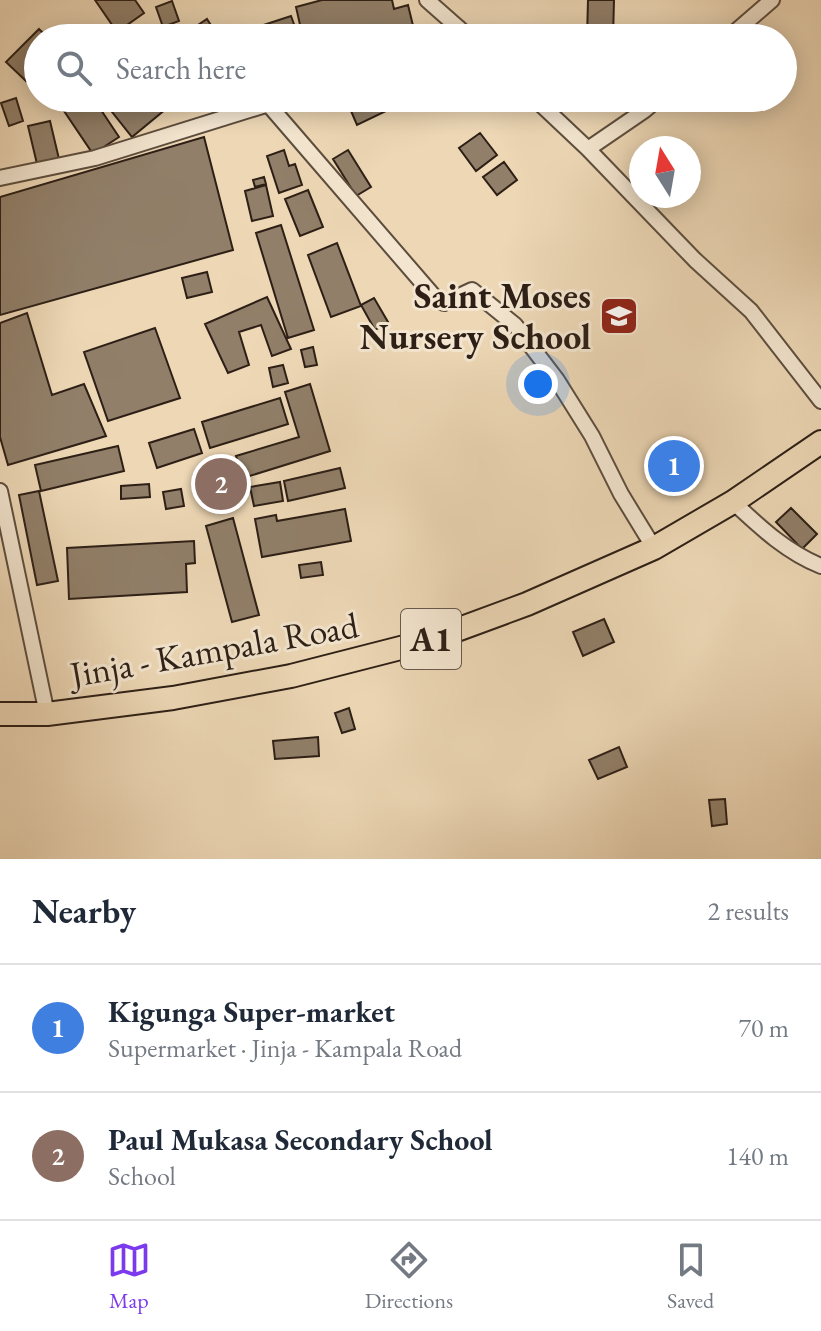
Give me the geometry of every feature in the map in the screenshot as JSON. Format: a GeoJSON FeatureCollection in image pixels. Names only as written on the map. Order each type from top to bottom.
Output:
{"type":"FeatureCollection","features":[{"type":"Feature","properties":{"kind":"highway","name":"Jinja - Kampala Road"},"geometry":{"type":"LineString","coordinates":[[0,714],[47,714],[173,698],[291,676],[424,642],[527,604],[654,548],[733,502],[821,442]]}},
{"type":"Feature","properties":{"kind":"street"},"geometry":{"type":"LineString","coordinates":[[427,0],[454,24]]}},
{"type":"Feature","properties":{"kind":"street"},"geometry":{"type":"LineString","coordinates":[[744,24],[772,0]]}},
{"type":"Feature","properties":{"kind":"street"},"geometry":{"type":"LineString","coordinates":[[0,178],[95,158],[242,112]]}},
{"type":"Feature","properties":{"kind":"street"},"geometry":{"type":"LineString","coordinates":[[275,112],[438,301],[444,303],[472,290],[515,325],[578,413],[654,548]]}},
{"type":"Feature","properties":{"kind":"street"},"geometry":{"type":"LineString","coordinates":[[549,112],[695,260],[751,311],[821,401]]}},
{"type":"Feature","properties":{"kind":"street"},"geometry":{"type":"LineString","coordinates":[[588,149],[642,112]]}},
{"type":"Feature","properties":{"kind":"street"},"geometry":{"type":"LineString","coordinates":[[0,491],[47,714]]}},
{"type":"Feature","properties":{"kind":"street"},"geometry":{"type":"LineString","coordinates":[[733,502],[787,549],[821,566]]}},
{"type":"Feature","properties":{"kind":"building"},"geometry":{"type":"Polygon","coordinates":[[[95,0],[135,0],[144,13],[128,24],[112,24],[95,0]]]}},
{"type":"Feature","properties":{"kind":"building"},"geometry":{"type":"Polygon","coordinates":[[[322,0],[392,0],[394,9],[408,5],[413,24],[300,24],[296,7],[322,0]]]}},
{"type":"Feature","properties":{"kind":"building"},"geometry":{"type":"Polygon","coordinates":[[[588,0],[614,0],[613,24],[587,24],[588,0]]]}},
{"type":"Feature","properties":{"kind":"building"},"geometry":{"type":"Polygon","coordinates":[[[172,1],[179,21],[162,24],[156,7],[172,1]]]}},
{"type":"Feature","properties":{"kind":"building"},"geometry":{"type":"Polygon","coordinates":[[[291,16],[294,24],[266,24],[291,16]]]}},
{"type":"Feature","properties":{"kind":"building"},"geometry":{"type":"Polygon","coordinates":[[[24,44],[24,79],[6,62],[24,44]]]}},
{"type":"Feature","properties":{"kind":"building"},"geometry":{"type":"Polygon","coordinates":[[[16,98],[23,121],[9,126],[1,103],[16,98]]]}},
{"type":"Feature","properties":{"kind":"building"},"geometry":{"type":"Polygon","coordinates":[[[65,112],[102,112],[119,137],[93,154],[65,112]]]}},
{"type":"Feature","properties":{"kind":"building"},"geometry":{"type":"Polygon","coordinates":[[[112,112],[162,112],[132,137],[112,112]]]}},
{"type":"Feature","properties":{"kind":"building"},"geometry":{"type":"Polygon","coordinates":[[[351,112],[384,112],[357,125],[351,112]]]}},
{"type":"Feature","properties":{"kind":"building"},"geometry":{"type":"Polygon","coordinates":[[[50,121],[59,159],[37,164],[28,126],[50,121]]]}},
{"type":"Feature","properties":{"kind":"building"},"geometry":{"type":"Polygon","coordinates":[[[480,133],[497,155],[476,171],[459,148],[480,133]]]}},
{"type":"Feature","properties":{"kind":"building"},"geometry":{"type":"Polygon","coordinates":[[[204,137],[233,250],[0,315],[0,197],[204,137]]]}},
{"type":"Feature","properties":{"kind":"building"},"geometry":{"type":"Polygon","coordinates":[[[284,150],[289,166],[295,164],[302,185],[279,193],[267,156],[284,150]]]}},
{"type":"Feature","properties":{"kind":"building"},"geometry":{"type":"Polygon","coordinates":[[[348,150],[371,187],[356,196],[333,159],[348,150]]]}},
{"type":"Feature","properties":{"kind":"building"},"geometry":{"type":"Polygon","coordinates":[[[504,162],[517,180],[497,195],[483,177],[504,162]]]}},
{"type":"Feature","properties":{"kind":"building"},"geometry":{"type":"Polygon","coordinates":[[[264,177],[266,184],[255,187],[253,180],[264,177]]]}},
{"type":"Feature","properties":{"kind":"building"},"geometry":{"type":"Polygon","coordinates":[[[266,185],[273,216],[252,221],[245,191],[266,185]]]}},
{"type":"Feature","properties":{"kind":"building"},"geometry":{"type":"Polygon","coordinates":[[[308,190],[323,227],[300,236],[285,199],[308,190]]]}},
{"type":"Feature","properties":{"kind":"building"},"geometry":{"type":"Polygon","coordinates":[[[281,225],[314,330],[288,338],[256,233],[281,225]]]}},
{"type":"Feature","properties":{"kind":"building"},"geometry":{"type":"Polygon","coordinates":[[[337,243],[361,306],[331,317],[308,255],[337,243]]]}},
{"type":"Feature","properties":{"kind":"building"},"geometry":{"type":"Polygon","coordinates":[[[207,272],[212,292],[187,298],[182,278],[207,272]]]}},
{"type":"Feature","properties":{"kind":"building"},"geometry":{"type":"Polygon","coordinates":[[[267,297],[291,349],[272,356],[261,325],[239,332],[249,365],[228,373],[205,324],[267,297]]]}},
{"type":"Feature","properties":{"kind":"building"},"geometry":{"type":"Polygon","coordinates":[[[374,298],[388,322],[375,330],[361,305],[374,298]]]}},
{"type":"Feature","properties":{"kind":"building"},"geometry":{"type":"Polygon","coordinates":[[[27,313],[52,395],[84,384],[106,436],[8,465],[0,437],[0,323],[27,313]]]}},
{"type":"Feature","properties":{"kind":"building"},"geometry":{"type":"Polygon","coordinates":[[[155,328],[180,398],[108,421],[84,352],[155,328]]]}},
{"type":"Feature","properties":{"kind":"building"},"geometry":{"type":"Polygon","coordinates":[[[313,347],[317,365],[305,367],[301,350],[313,347]]]}},
{"type":"Feature","properties":{"kind":"building"},"geometry":{"type":"Polygon","coordinates":[[[283,365],[288,383],[273,387],[269,368],[283,365]]]}},
{"type":"Feature","properties":{"kind":"building"},"geometry":{"type":"Polygon","coordinates":[[[310,384],[330,451],[243,478],[236,456],[299,437],[285,392],[310,384]]]}},
{"type":"Feature","properties":{"kind":"building"},"geometry":{"type":"Polygon","coordinates":[[[280,398],[288,424],[210,448],[202,422],[280,398]]]}},
{"type":"Feature","properties":{"kind":"building"},"geometry":{"type":"Polygon","coordinates":[[[194,429],[202,453],[157,468],[149,443],[194,429]]]}},
{"type":"Feature","properties":{"kind":"building"},"geometry":{"type":"Polygon","coordinates":[[[118,446],[124,471],[41,491],[35,465],[118,446]]]}},
{"type":"Feature","properties":{"kind":"building"},"geometry":{"type":"Polygon","coordinates":[[[340,468],[345,488],[288,501],[284,481],[340,468]]]}},
{"type":"Feature","properties":{"kind":"building"},"geometry":{"type":"Polygon","coordinates":[[[280,482],[283,501],[254,506],[250,487],[280,482]]]}},
{"type":"Feature","properties":{"kind":"building"},"geometry":{"type":"Polygon","coordinates":[[[149,484],[150,497],[121,499],[121,486],[149,484]]]}},
{"type":"Feature","properties":{"kind":"building"},"geometry":{"type":"Polygon","coordinates":[[[181,489],[184,506],[166,509],[163,492],[181,489]]]}},
{"type":"Feature","properties":{"kind":"building"},"geometry":{"type":"Polygon","coordinates":[[[39,491],[58,581],[37,585],[19,495],[39,491]]]}},
{"type":"Feature","properties":{"kind":"building"},"geometry":{"type":"Polygon","coordinates":[[[791,508],[817,534],[802,549],[776,522],[791,508]]]}},
{"type":"Feature","properties":{"kind":"building"},"geometry":{"type":"Polygon","coordinates":[[[345,509],[351,541],[262,557],[255,519],[276,515],[277,521],[345,509]]]}},
{"type":"Feature","properties":{"kind":"building"},"geometry":{"type":"Polygon","coordinates":[[[233,518],[259,615],[232,622],[206,526],[233,518]]]}},
{"type":"Feature","properties":{"kind":"building"},"geometry":{"type":"Polygon","coordinates":[[[194,541],[195,563],[186,564],[187,592],[69,599],[67,548],[194,541]]]}},
{"type":"Feature","properties":{"kind":"building"},"geometry":{"type":"Polygon","coordinates":[[[321,562],[323,575],[301,578],[299,565],[321,562]]]}},
{"type":"Feature","properties":{"kind":"building"},"geometry":{"type":"Polygon","coordinates":[[[604,619],[614,642],[583,656],[573,632],[604,619]]]}},
{"type":"Feature","properties":{"kind":"building"},"geometry":{"type":"Polygon","coordinates":[[[349,708],[355,729],[342,733],[335,713],[349,708]]]}},
{"type":"Feature","properties":{"kind":"building"},"geometry":{"type":"Polygon","coordinates":[[[318,737],[319,756],[275,759],[273,741],[318,737]]]}},
{"type":"Feature","properties":{"kind":"building"},"geometry":{"type":"Polygon","coordinates":[[[619,747],[627,767],[598,779],[589,760],[619,747]]]}},
{"type":"Feature","properties":{"kind":"building"},"geometry":{"type":"Polygon","coordinates":[[[725,799],[727,824],[712,826],[709,800],[725,799]]]}},
{"type":"Feature","properties":{"kind":"place","name":"Saint Moses Nursery School"},"geometry":{"type":"Point","coordinates":[619,316]}},
{"type":"Feature","properties":{"kind":"place","name":"Kigunga Super-market"},"geometry":{"type":"Point","coordinates":[674,466]}},
{"type":"Feature","properties":{"kind":"place","name":"Paul Mukasa Secondary School"},"geometry":{"type":"Point","coordinates":[221,484]}}]}
